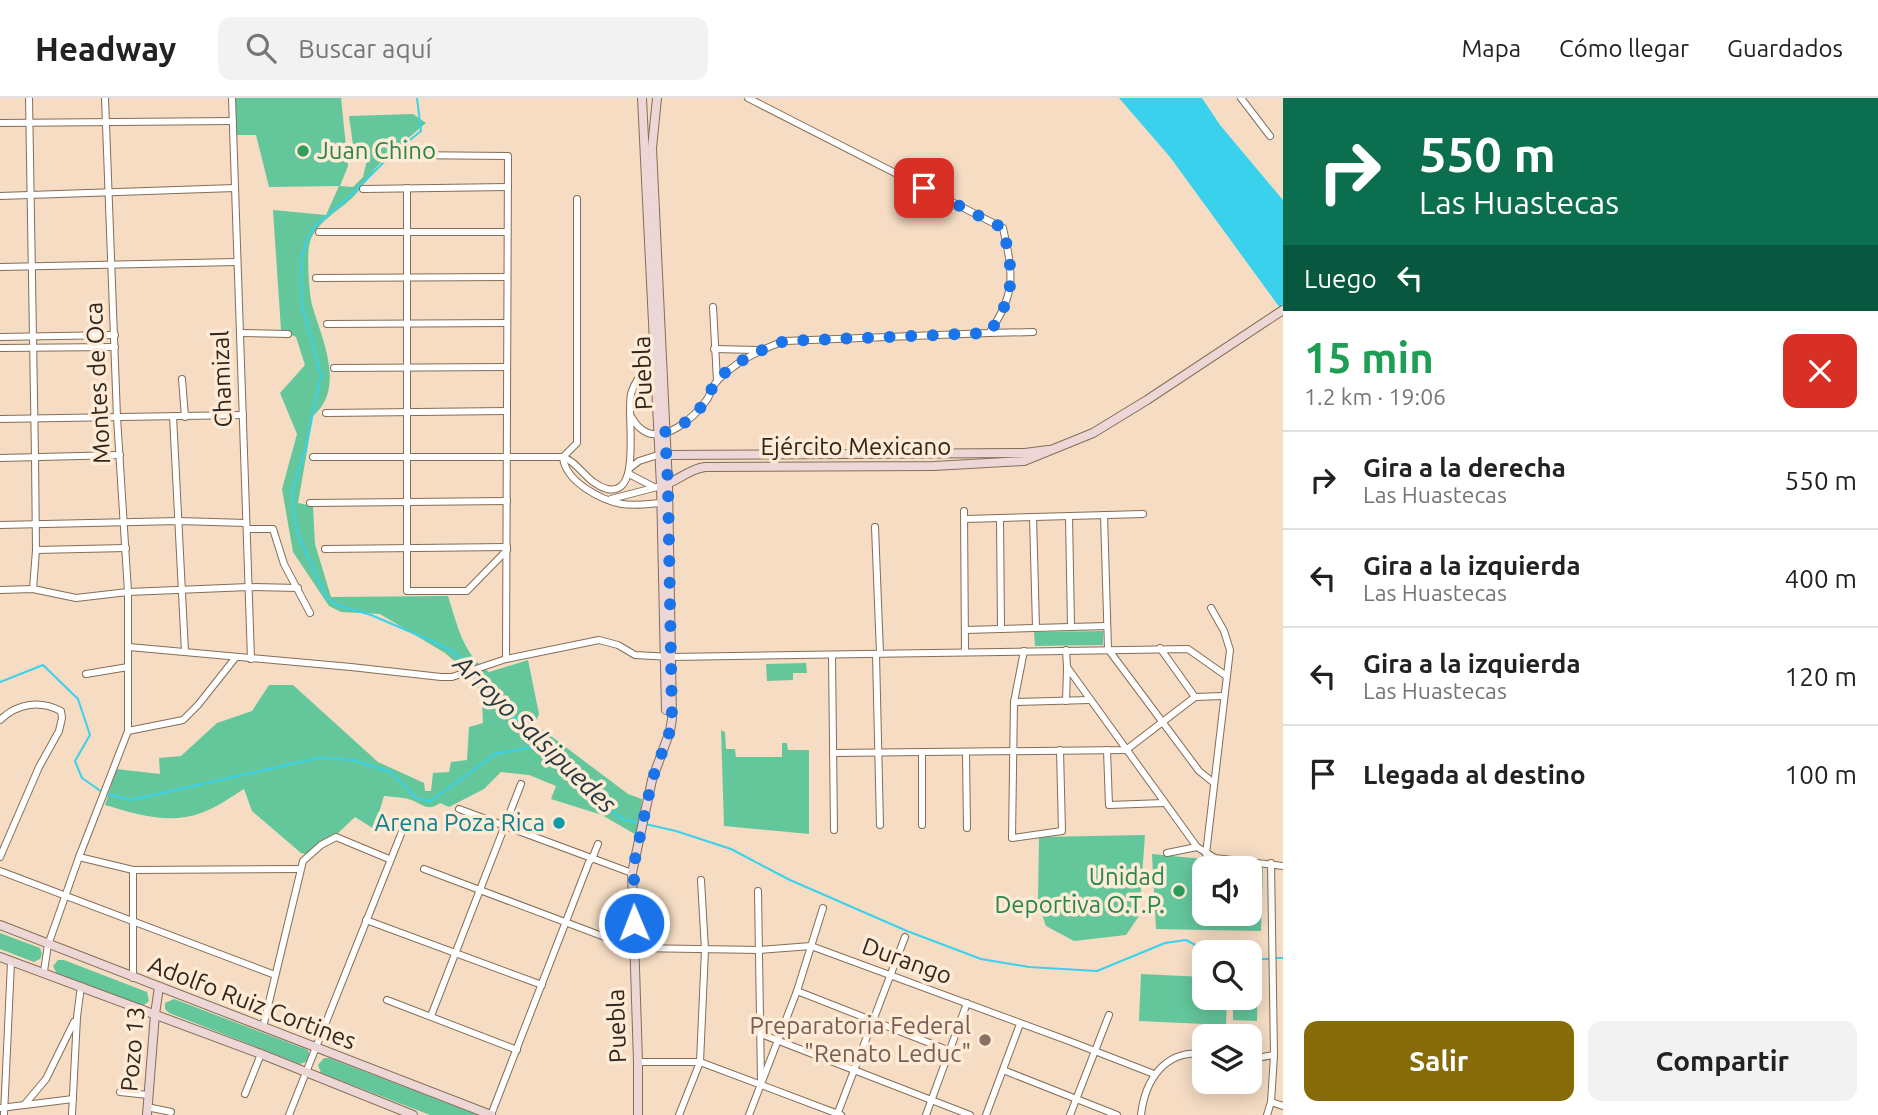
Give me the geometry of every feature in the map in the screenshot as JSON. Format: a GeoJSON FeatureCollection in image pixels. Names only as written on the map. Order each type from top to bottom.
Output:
{"type":"FeatureCollection","features":[{"type":"Feature","properties":{"kind":"main road","name":"Puebla"},"geometry":{"type":"LineString","coordinates":[[638,1115],[633,869],[652,780],[670,731],[661,503],[662,433],[642,98]]}},
{"type":"Feature","properties":{"kind":"main road","name":"Puebla"},"geometry":{"type":"LineString","coordinates":[[657,98],[652,148],[658,360]]}},
{"type":"Feature","properties":{"kind":"main road","name":"Ejército Mexicano"},"geometry":{"type":"LineString","coordinates":[[694,468],[985,465],[1024,461],[1093,433],[1283,310]]}},
{"type":"Feature","properties":{"kind":"main road","name":"Ejército Mexicano"},"geometry":{"type":"LineString","coordinates":[[662,455],[1025,453],[1054,449]]}},
{"type":"Feature","properties":{"kind":"main road"},"geometry":{"type":"LineString","coordinates":[[984,453],[985,465]]}},
{"type":"Feature","properties":{"kind":"main road"},"geometry":{"type":"LineString","coordinates":[[852,454],[852,466]]}},
{"type":"Feature","properties":{"kind":"main road"},"geometry":{"type":"LineString","coordinates":[[661,486],[694,468],[698,456]]}},
{"type":"Feature","properties":{"kind":"main road","name":"Puebla"},"geometry":{"type":"LineString","coordinates":[[661,486],[667,657]]}},
{"type":"Feature","properties":{"kind":"main road","name":"Adolfo Ruiz Cortines"},"geometry":{"type":"LineString","coordinates":[[0,925],[491,1115]]}},
{"type":"Feature","properties":{"kind":"main road","name":"Adolfo Ruiz Cortines"},"geometry":{"type":"LineString","coordinates":[[0,957],[44,971],[261,1054],[413,1115]]}},
{"type":"Feature","properties":{"kind":"main road","name":"Pozo 13"},"geometry":{"type":"LineString","coordinates":[[147,1111],[159,987]]}},
{"type":"Feature","properties":{"kind":"street"},"geometry":{"type":"LineString","coordinates":[[29,98],[36,524],[33,589]]}},
{"type":"Feature","properties":{"kind":"street","name":"Montes de Oca"},"geometry":{"type":"LineString","coordinates":[[44,971],[48,945],[128,731],[128,592],[117,417],[105,98]]}},
{"type":"Feature","properties":{"kind":"street","name":"Chamizal"},"geometry":{"type":"LineString","coordinates":[[232,98],[251,659]]}},
{"type":"Feature","properties":{"kind":"street"},"geometry":{"type":"LineString","coordinates":[[748,98],[1003,228],[1012,270],[1009,297],[989,333]]}},
{"type":"Feature","properties":{"kind":"street"},"geometry":{"type":"LineString","coordinates":[[1241,98],[1270,136]]}},
{"type":"Feature","properties":{"kind":"street"},"geometry":{"type":"LineString","coordinates":[[0,123],[233,121]]}},
{"type":"Feature","properties":{"kind":"street"},"geometry":{"type":"LineString","coordinates":[[402,155],[508,156],[506,659]]}},
{"type":"Feature","properties":{"kind":"street"},"geometry":{"type":"LineString","coordinates":[[363,189],[508,187]]}},
{"type":"Feature","properties":{"kind":"street"},"geometry":{"type":"LineString","coordinates":[[0,196],[235,188]]}},
{"type":"Feature","properties":{"kind":"street"},"geometry":{"type":"LineString","coordinates":[[408,188],[407,591],[467,591],[507,549]]}},
{"type":"Feature","properties":{"kind":"street"},"geometry":{"type":"LineString","coordinates":[[563,457],[578,443],[577,200]]}},
{"type":"Feature","properties":{"kind":"street"},"geometry":{"type":"LineString","coordinates":[[319,232],[508,232]]}},
{"type":"Feature","properties":{"kind":"street"},"geometry":{"type":"LineString","coordinates":[[0,267],[237,262]]}},
{"type":"Feature","properties":{"kind":"street"},"geometry":{"type":"LineString","coordinates":[[316,278],[507,278]]}},
{"type":"Feature","properties":{"kind":"street"},"geometry":{"type":"LineString","coordinates":[[713,307],[717,380]]}},
{"type":"Feature","properties":{"kind":"street"},"geometry":{"type":"LineString","coordinates":[[327,324],[507,323]]}},
{"type":"Feature","properties":{"kind":"street"},"geometry":{"type":"LineString","coordinates":[[629,415],[641,429],[662,433],[681,426],[693,418],[717,380],[760,350],[785,341],[1033,332]]}},
{"type":"Feature","properties":{"kind":"street"},"geometry":{"type":"LineString","coordinates":[[240,333],[288,334]]}},
{"type":"Feature","properties":{"kind":"street"},"geometry":{"type":"LineString","coordinates":[[0,337],[115,335]]}},
{"type":"Feature","properties":{"kind":"street"},"geometry":{"type":"LineString","coordinates":[[0,348],[115,347]]}},
{"type":"Feature","properties":{"kind":"street"},"geometry":{"type":"LineString","coordinates":[[714,349],[760,350]]}},
{"type":"Feature","properties":{"kind":"street"},"geometry":{"type":"LineString","coordinates":[[630,471],[629,415],[633,388],[647,366],[658,360]]}},
{"type":"Feature","properties":{"kind":"street"},"geometry":{"type":"LineString","coordinates":[[334,368],[507,367]]}},
{"type":"Feature","properties":{"kind":"street"},"geometry":{"type":"LineString","coordinates":[[182,379],[185,417]]}},
{"type":"Feature","properties":{"kind":"street"},"geometry":{"type":"LineString","coordinates":[[326,412],[507,411]]}},
{"type":"Feature","properties":{"kind":"street"},"geometry":{"type":"LineString","coordinates":[[0,419],[243,415]]}},
{"type":"Feature","properties":{"kind":"street"},"geometry":{"type":"LineString","coordinates":[[173,416],[185,652]]}},
{"type":"Feature","properties":{"kind":"street"},"geometry":{"type":"LineString","coordinates":[[0,458],[120,455]]}},
{"type":"Feature","properties":{"kind":"street"},"geometry":{"type":"LineString","coordinates":[[313,457],[563,457],[570,459],[592,482],[611,489],[623,486],[630,471],[639,461],[662,455]]}},
{"type":"Feature","properties":{"kind":"street"},"geometry":{"type":"LineString","coordinates":[[563,457],[570,475],[581,486],[621,504],[661,503]]}},
{"type":"Feature","properties":{"kind":"street"},"geometry":{"type":"LineString","coordinates":[[630,471],[661,486]]}},
{"type":"Feature","properties":{"kind":"street"},"geometry":{"type":"LineString","coordinates":[[611,499],[661,486]]}},
{"type":"Feature","properties":{"kind":"street"},"geometry":{"type":"LineString","coordinates":[[310,503],[507,502]]}},
{"type":"Feature","properties":{"kind":"street"},"geometry":{"type":"LineString","coordinates":[[965,652],[965,515],[1000,518],[1143,514]]}},
{"type":"Feature","properties":{"kind":"street"},"geometry":{"type":"LineString","coordinates":[[1104,515],[1108,649],[1199,771],[1214,783]]}},
{"type":"Feature","properties":{"kind":"street"},"geometry":{"type":"LineString","coordinates":[[1069,516],[1071,627]]}},
{"type":"Feature","properties":{"kind":"street"},"geometry":{"type":"LineString","coordinates":[[1033,517],[1036,627]]}},
{"type":"Feature","properties":{"kind":"street"},"geometry":{"type":"LineString","coordinates":[[1000,518],[1001,629]]}},
{"type":"Feature","properties":{"kind":"street"},"geometry":{"type":"LineString","coordinates":[[0,525],[179,521],[273,529],[284,564],[310,613]]}},
{"type":"Feature","properties":{"kind":"street"},"geometry":{"type":"LineString","coordinates":[[876,527],[880,825]]}},
{"type":"Feature","properties":{"kind":"street"},"geometry":{"type":"LineString","coordinates":[[36,550],[126,548]]}},
{"type":"Feature","properties":{"kind":"street"},"geometry":{"type":"LineString","coordinates":[[325,549],[507,549]]}},
{"type":"Feature","properties":{"kind":"street"},"geometry":{"type":"LineString","coordinates":[[0,590],[33,589],[76,597],[248,587],[298,589]]}},
{"type":"Feature","properties":{"kind":"street"},"geometry":{"type":"LineString","coordinates":[[1206,854],[1230,650],[1224,631],[1211,608]]}},
{"type":"Feature","properties":{"kind":"street"},"geometry":{"type":"LineString","coordinates":[[965,630],[1107,626]]}},
{"type":"Feature","properties":{"kind":"street"},"geometry":{"type":"LineString","coordinates":[[129,647],[441,677],[459,675],[506,659],[599,640],[618,645],[635,654],[667,657],[1160,648],[1188,649],[1226,675]]}},
{"type":"Feature","properties":{"kind":"street"},"geometry":{"type":"LineString","coordinates":[[1160,648],[1195,697]]}},
{"type":"Feature","properties":{"kind":"street"},"geometry":{"type":"LineString","coordinates":[[1066,650],[1066,701]]}},
{"type":"Feature","properties":{"kind":"street"},"geometry":{"type":"LineString","coordinates":[[1024,651],[1014,702],[1012,838],[1062,831],[1060,750]]}},
{"type":"Feature","properties":{"kind":"street"},"geometry":{"type":"LineString","coordinates":[[832,655],[834,830]]}},
{"type":"Feature","properties":{"kind":"street"},"geometry":{"type":"LineString","coordinates":[[128,731],[183,720],[236,657]]}},
{"type":"Feature","properties":{"kind":"street"},"geometry":{"type":"LineString","coordinates":[[86,674],[128,667]]}},
{"type":"Feature","properties":{"kind":"street"},"geometry":{"type":"LineString","coordinates":[[1066,667],[1197,847],[1214,858],[1283,866]]}},
{"type":"Feature","properties":{"kind":"street"},"geometry":{"type":"LineString","coordinates":[[833,753],[1126,750],[1195,697],[1223,696]]}},
{"type":"Feature","properties":{"kind":"street"},"geometry":{"type":"LineString","coordinates":[[1014,702],[1089,700]]}},
{"type":"Feature","properties":{"kind":"street"},"geometry":{"type":"LineString","coordinates":[[0,720],[24,706],[36,703],[61,711],[62,718],[0,857]]}},
{"type":"Feature","properties":{"kind":"street"},"geometry":{"type":"LineString","coordinates":[[1107,750],[1109,805],[1164,803]]}},
{"type":"Feature","properties":{"kind":"street"},"geometry":{"type":"LineString","coordinates":[[966,751],[967,828]]}},
{"type":"Feature","properties":{"kind":"street"},"geometry":{"type":"LineString","coordinates":[[922,752],[922,825]]}},
{"type":"Feature","properties":{"kind":"street"},"geometry":{"type":"LineString","coordinates":[[430,1016],[521,784]]}},
{"type":"Feature","properties":{"kind":"street"},"geometry":{"type":"LineString","coordinates":[[459,809],[592,859],[633,869]]}},
{"type":"Feature","properties":{"kind":"street"},"geometry":{"type":"LineString","coordinates":[[289,1115],[405,824]]}},
{"type":"Feature","properties":{"kind":"street"},"geometry":{"type":"LineString","coordinates":[[263,1027],[303,861],[321,845],[336,837],[389,859]]}},
{"type":"Feature","properties":{"kind":"street"},"geometry":{"type":"LineString","coordinates":[[491,1115],[598,844]]}},
{"type":"Feature","properties":{"kind":"street"},"geometry":{"type":"LineString","coordinates":[[1167,853],[1197,847]]}},
{"type":"Feature","properties":{"kind":"street"},"geometry":{"type":"LineString","coordinates":[[79,857],[133,870],[300,869]]}},
{"type":"Feature","properties":{"kind":"street"},"geometry":{"type":"LineString","coordinates":[[1267,1115],[1271,1102],[1274,1055],[1271,863]]}},
{"type":"Feature","properties":{"kind":"street","name":"Durango"},"geometry":{"type":"LineString","coordinates":[[424,869],[634,948],[760,950],[811,946],[1154,1074]]}},
{"type":"Feature","properties":{"kind":"street"},"geometry":{"type":"LineString","coordinates":[[133,870],[133,978]]}},
{"type":"Feature","properties":{"kind":"street"},"geometry":{"type":"LineString","coordinates":[[0,871],[275,975]]}},
{"type":"Feature","properties":{"kind":"street"},"geometry":{"type":"LineString","coordinates":[[679,1115],[700,1062],[705,950],[701,880]]}},
{"type":"Feature","properties":{"kind":"street"},"geometry":{"type":"LineString","coordinates":[[758,891],[761,1085]]}},
{"type":"Feature","properties":{"kind":"street"},"geometry":{"type":"LineString","coordinates":[[749,1115],[797,991],[823,908]]}},
{"type":"Feature","properties":{"kind":"street"},"geometry":{"type":"LineString","coordinates":[[366,920],[542,985]]}},
{"type":"Feature","properties":{"kind":"street"},"geometry":{"type":"LineString","coordinates":[[638,1062],[700,1062],[839,1115],[905,937]]}},
{"type":"Feature","properties":{"kind":"street"},"geometry":{"type":"LineString","coordinates":[[11,962],[3,1110],[25,1104],[73,1099]]}},
{"type":"Feature","properties":{"kind":"street"},"geometry":{"type":"LineString","coordinates":[[72,1115],[81,986]]}},
{"type":"Feature","properties":{"kind":"street"},"geometry":{"type":"LineString","coordinates":[[797,991],[950,1051]]}},
{"type":"Feature","properties":{"kind":"street"},"geometry":{"type":"LineString","coordinates":[[387,1000],[517,1050]]}},
{"type":"Feature","properties":{"kind":"street"},"geometry":{"type":"LineString","coordinates":[[926,1115],[967,1003]]}},
{"type":"Feature","properties":{"kind":"street"},"geometry":{"type":"LineString","coordinates":[[1070,1115],[1109,1015]]}},
{"type":"Feature","properties":{"kind":"street"},"geometry":{"type":"LineString","coordinates":[[25,1104],[46,1080],[77,1017]]}},
{"type":"Feature","properties":{"kind":"street"},"geometry":{"type":"LineString","coordinates":[[986,1115],[1020,1024]]}},
{"type":"Feature","properties":{"kind":"street"},"geometry":{"type":"LineString","coordinates":[[1274,1028],[1283,1031]]}},
{"type":"Feature","properties":{"kind":"street"},"geometry":{"type":"LineString","coordinates":[[761,1034],[970,1115]]}},
{"type":"Feature","properties":{"kind":"street"},"geometry":{"type":"LineString","coordinates":[[245,1094],[261,1054]]}},
{"type":"Feature","properties":{"kind":"street"},"geometry":{"type":"LineString","coordinates":[[1140,1115],[1146,1088],[1154,1074],[1179,1056],[1192,1054]]}},
{"type":"Feature","properties":{"kind":"street"},"geometry":{"type":"LineString","coordinates":[[1262,1057],[1274,1055]]}},
{"type":"Feature","properties":{"kind":"street"},"geometry":{"type":"LineString","coordinates":[[1003,1070],[1117,1115]]}},
{"type":"Feature","properties":{"kind":"street"},"geometry":{"type":"LineString","coordinates":[[120,1092],[148,1095]]}},
{"type":"Feature","properties":{"kind":"street"},"geometry":{"type":"LineString","coordinates":[[1271,1102],[1283,1106]]}},
{"type":"Feature","properties":{"kind":"street"},"geometry":{"type":"LineString","coordinates":[[147,1111],[172,1112]]}},
{"type":"Feature","properties":{"kind":"green space"},"geometry":{"type":"Polygon","coordinates":[[[235,98],[341,98],[348,166],[340,186],[353,187],[363,177],[367,160],[355,159],[349,116],[413,114],[426,123],[386,157],[355,195],[321,224],[309,246],[310,293],[329,363],[330,378],[323,405],[313,416],[298,503],[313,506],[315,544],[331,597],[448,596],[462,638],[480,665],[489,672],[528,660],[539,714],[535,724],[628,794],[642,799],[638,836],[602,815],[551,799],[556,786],[529,775],[501,772],[484,789],[449,807],[440,803],[427,807],[407,799],[384,796],[374,829],[355,817],[314,856],[301,853],[252,811],[244,789],[207,811],[177,818],[153,817],[105,805],[116,769],[160,774],[159,758],[181,756],[217,723],[252,711],[269,685],[293,685],[378,762],[424,783],[425,791],[431,791],[433,773],[449,772],[451,762],[467,760],[469,727],[483,723],[482,701],[474,678],[445,653],[380,614],[341,612],[329,606],[293,552],[282,489],[297,434],[280,393],[305,365],[296,337],[281,330],[273,210],[326,215],[339,186],[269,187],[256,135],[235,135],[235,98]]]}},
{"type":"Feature","properties":{"kind":"green space"},"geometry":{"type":"Polygon","coordinates":[[[1103,631],[1103,645],[1035,646],[1034,632],[1103,631]]]}},
{"type":"Feature","properties":{"kind":"green space"},"geometry":{"type":"Polygon","coordinates":[[[806,663],[807,673],[793,673],[793,680],[767,681],[766,664],[806,663]]]}},
{"type":"Feature","properties":{"kind":"green space"},"geometry":{"type":"Polygon","coordinates":[[[721,730],[725,732],[726,749],[735,749],[736,757],[782,757],[782,743],[787,743],[788,750],[809,750],[809,834],[724,826],[721,730]]]}},
{"type":"Feature","properties":{"kind":"green space"},"geometry":{"type":"Polygon","coordinates":[[[1145,835],[1139,916],[1126,935],[1074,941],[1046,926],[1038,903],[1039,837],[1145,835]]]}},
{"type":"Feature","properties":{"kind":"green space"},"geometry":{"type":"Polygon","coordinates":[[[1152,854],[1192,858],[1192,926],[1261,926],[1261,931],[1156,929],[1152,854]]]}},
{"type":"Feature","properties":{"kind":"green space"},"geometry":{"type":"Polygon","coordinates":[[[0,933],[40,948],[40,959],[34,962],[0,949],[0,933]]]}},
{"type":"Feature","properties":{"kind":"green space"},"geometry":{"type":"Polygon","coordinates":[[[58,960],[147,992],[149,1001],[142,1007],[57,974],[53,966],[58,960]]]}},
{"type":"Feature","properties":{"kind":"green space"},"geometry":{"type":"Polygon","coordinates":[[[1141,974],[1192,976],[1192,1010],[1227,1010],[1226,1024],[1139,1021],[1141,974]]]}},
{"type":"Feature","properties":{"kind":"green space"},"geometry":{"type":"Polygon","coordinates":[[[174,999],[308,1050],[308,1061],[300,1064],[169,1013],[165,1009],[165,1003],[174,999]]]}},
{"type":"Feature","properties":{"kind":"green space"},"geometry":{"type":"Polygon","coordinates":[[[1233,1010],[1257,1010],[1257,1021],[1233,1020],[1233,1010]]]}},
{"type":"Feature","properties":{"kind":"green space"},"geometry":{"type":"Polygon","coordinates":[[[324,1058],[478,1115],[430,1115],[321,1073],[318,1065],[324,1058]]]}},
{"type":"Feature","properties":{"kind":"water"},"geometry":{"type":"Polygon","coordinates":[[[1119,98],[1202,98],[1220,125],[1283,200],[1283,312],[1170,157],[1119,98]]]}},
{"type":"Feature","properties":{"kind":"waterway","name":"Arroyo Salsipuedes"},"geometry":{"type":"LineString","coordinates":[[417,98],[421,131],[316,225],[308,237],[301,260],[302,306],[321,375],[305,451],[292,492],[294,514],[297,532],[326,597],[337,605],[371,615],[434,642],[455,653],[469,667]]}},
{"type":"Feature","properties":{"kind":"waterway"},"geometry":{"type":"LineString","coordinates":[[0,682],[43,665],[78,699],[90,735],[75,761],[82,778],[102,792]]}},
{"type":"Feature","properties":{"kind":"waterway","name":"Arroyo Salsipuedes"},"geometry":{"type":"LineString","coordinates":[[472,671],[545,750],[583,782],[601,802],[622,819],[640,823]]}},
{"type":"Feature","properties":{"kind":"waterway"},"geometry":{"type":"LineString","coordinates":[[108,794],[131,800],[318,758],[353,760],[391,772],[417,799],[431,801],[495,754],[532,747],[543,750]]}},
{"type":"Feature","properties":{"kind":"waterway","name":"Arroyo Salsipuedes"},"geometry":{"type":"LineString","coordinates":[[645,824],[731,849],[790,880],[907,931],[981,959],[1029,967],[1097,971],[1165,943],[1186,940],[1192,943]]}},
{"type":"Feature","properties":{"kind":"waterway","name":"Arroyo Salsipuedes"},"geometry":{"type":"LineString","coordinates":[[1275,958],[1283,958]]}},
{"type":"Feature","properties":{"kind":"waterway","name":"Arroyo Salsipuedes"},"geometry":{"type":"LineString","coordinates":[[1262,959],[1269,959]]}},
{"type":"Feature","properties":{"kind":"place","name":"Juan Chino"},"geometry":{"type":"Point","coordinates":[303,151]}},
{"type":"Feature","properties":{"kind":"place","name":"Arena Poza Rica"},"geometry":{"type":"Point","coordinates":[559,823]}},
{"type":"Feature","properties":{"kind":"place","name":"Unidad Deportiva O.T.P."},"geometry":{"type":"Point","coordinates":[1179,891]}},
{"type":"Feature","properties":{"kind":"place","name":"Preparatoria Federal \"Renato Leduc\""},"geometry":{"type":"Point","coordinates":[985,1040]}},
{"type":"Feature","properties":{"kind":"route"},"geometry":{"type":"LineString","coordinates":[[634,923],[632,873],[652,780],[672,719],[665,432],[693,418],[717,380],[760,350],[785,341],[989,333],[1009,297],[1012,270],[1003,228],[924,188]]}}]}
